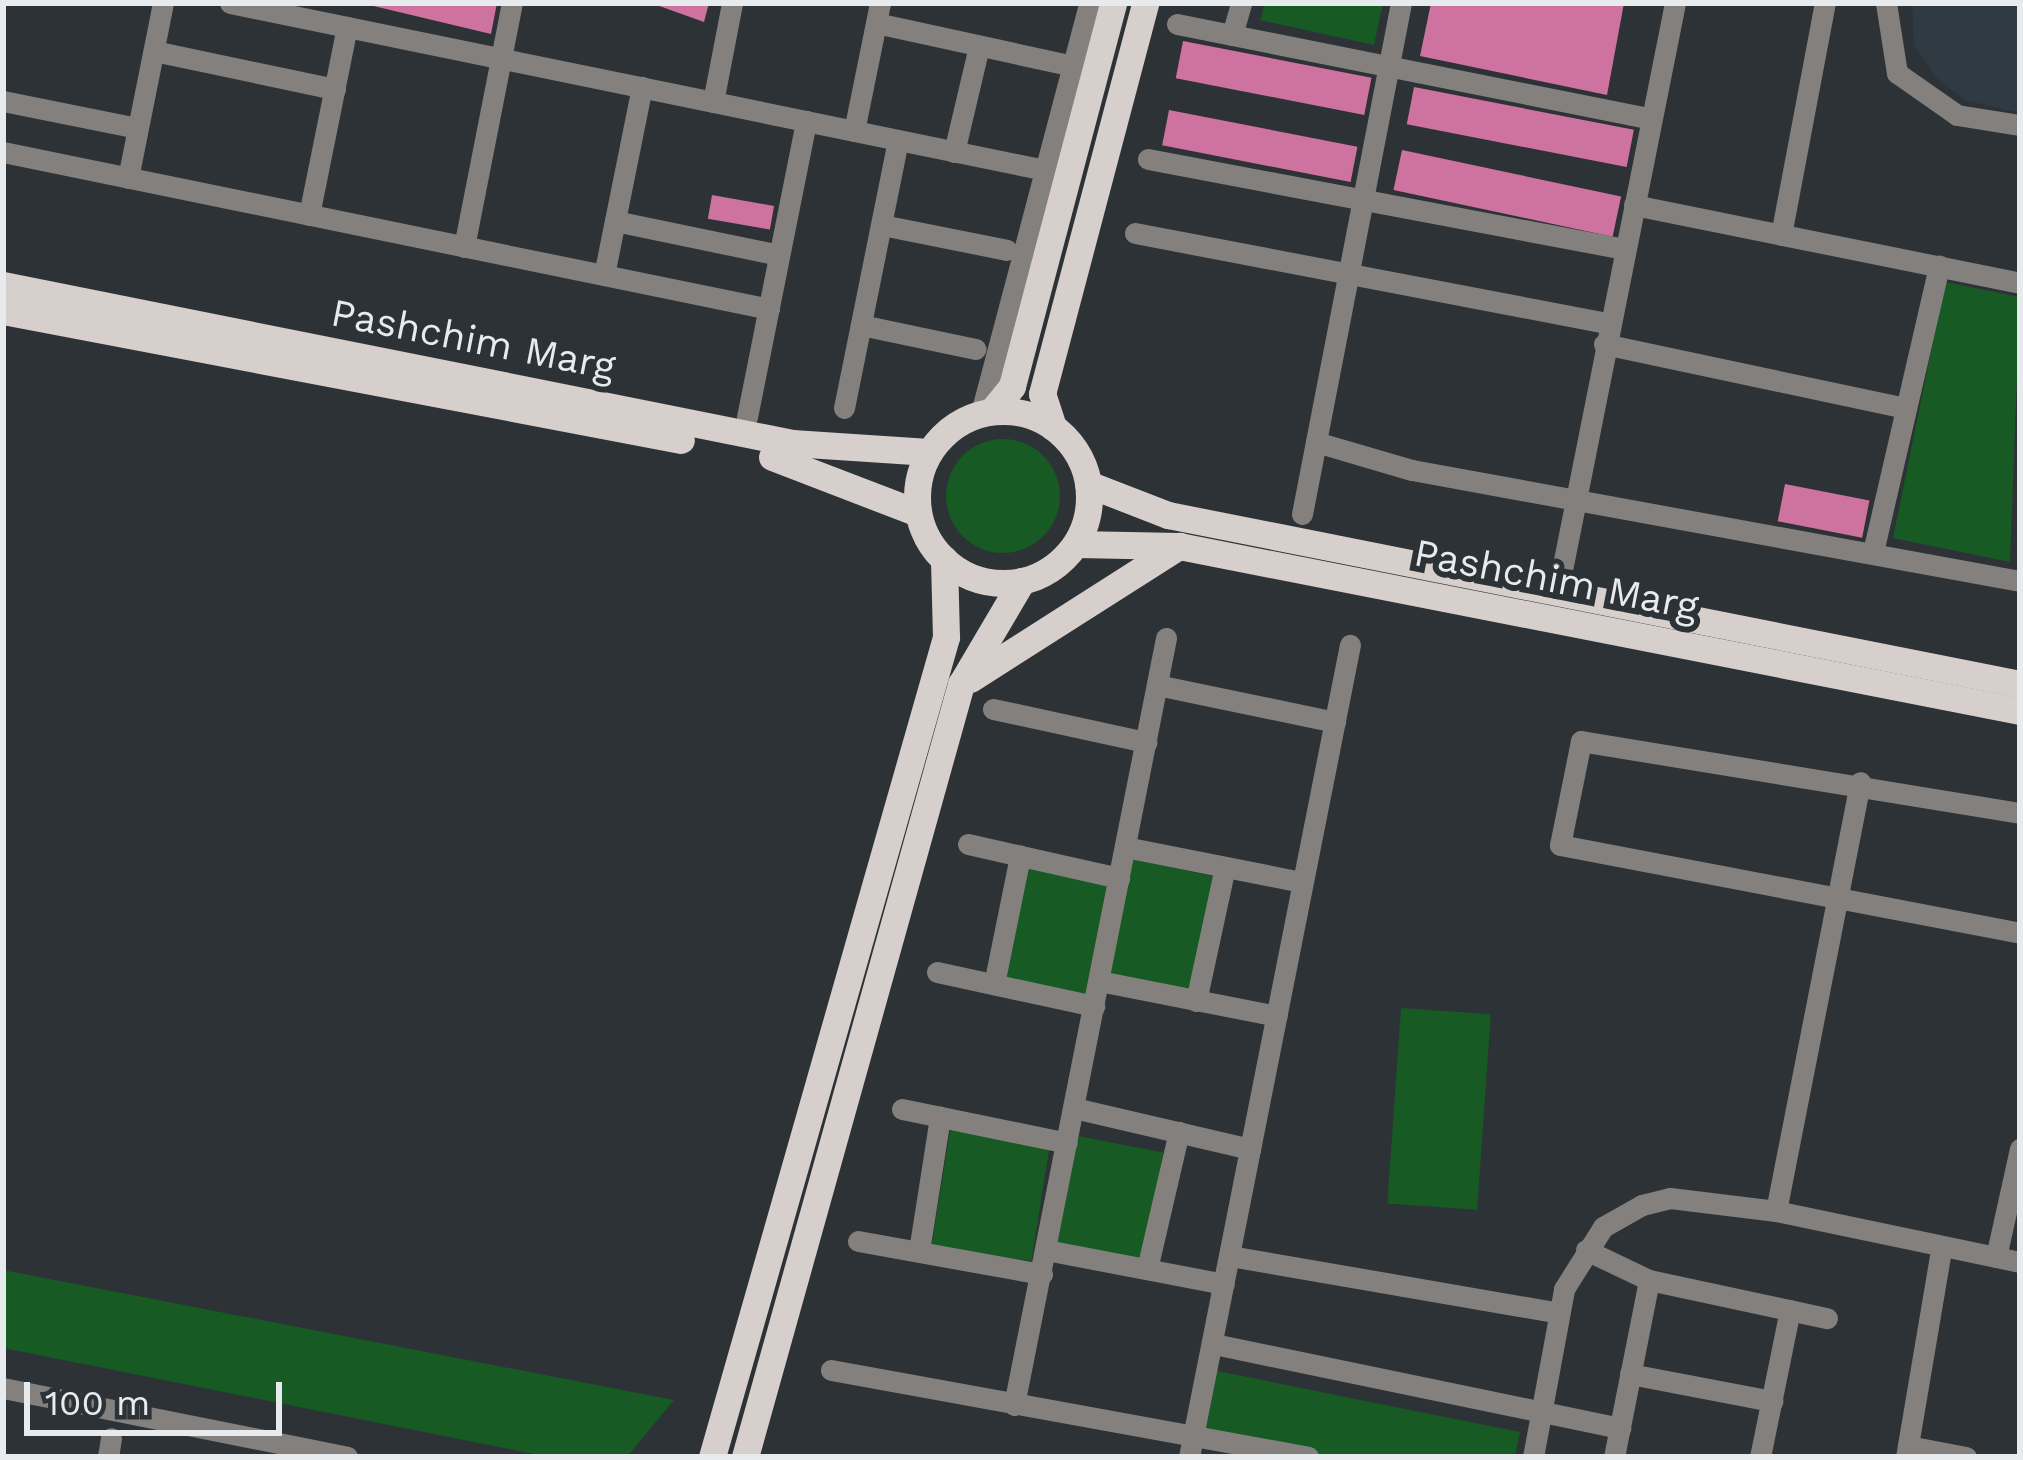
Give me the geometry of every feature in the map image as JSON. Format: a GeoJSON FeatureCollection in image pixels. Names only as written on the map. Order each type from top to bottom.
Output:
{"type":"FeatureCollection","features":[{"type":"Feature","properties":{"kind":"main road"},"geometry":{"type":"LineString","coordinates":[[712,1457],[946,637],[944,559],[918,513],[929,452],[987,412],[1012,386],[1113,3]]}},
{"type":"Feature","properties":{"kind":"main road"},"geometry":{"type":"LineString","coordinates":[[745,1457],[961,684],[1022,581],[1076,544],[1088,484],[1053,427],[1042,394],[1145,3]]}},
{"type":"Feature","properties":{"kind":"main road","name":"Pashchim Marg"},"geometry":{"type":"LineString","coordinates":[[3,285],[792,443],[929,452]]}},
{"type":"Feature","properties":{"kind":"main road","name":"Pashchim Marg"},"geometry":{"type":"LineString","coordinates":[[3,311],[799,462],[918,513]]}},
{"type":"Feature","properties":{"kind":"main road"},"geometry":{"type":"LineString","coordinates":[[987,412],[1053,427]]}},
{"type":"Feature","properties":{"kind":"main road","name":"Pashchim Marg"},"geometry":{"type":"LineString","coordinates":[[1088,484],[1168,515],[2020,684]]}},
{"type":"Feature","properties":{"kind":"main road","name":"Pashchim Marg"},"geometry":{"type":"LineString","coordinates":[[1076,544],[1179,546],[2020,711]]}},
{"type":"Feature","properties":{"kind":"main road"},"geometry":{"type":"LineString","coordinates":[[961,684],[1179,546]]}},
{"type":"Feature","properties":{"kind":"main road"},"geometry":{"type":"LineString","coordinates":[[944,559],[980,579],[1022,581]]}},
{"type":"Feature","properties":{"kind":"street"},"geometry":{"type":"LineString","coordinates":[[128,178],[163,3]]}},
{"type":"Feature","properties":{"kind":"street"},"geometry":{"type":"LineString","coordinates":[[230,3],[1035,168]]}},
{"type":"Feature","properties":{"kind":"street"},"geometry":{"type":"LineString","coordinates":[[464,247],[512,3]]}},
{"type":"Feature","properties":{"kind":"street"},"geometry":{"type":"LineString","coordinates":[[712,102],[733,3]]}},
{"type":"Feature","properties":{"kind":"street"},"geometry":{"type":"LineString","coordinates":[[987,412],[1089,3]]}},
{"type":"Feature","properties":{"kind":"street"},"geometry":{"type":"LineString","coordinates":[[1232,35],[1240,3]]}},
{"type":"Feature","properties":{"kind":"street"},"geometry":{"type":"LineString","coordinates":[[1302,514],[1401,3]]}},
{"type":"Feature","properties":{"kind":"street"},"geometry":{"type":"LineString","coordinates":[[1561,580],[1606,333],[1675,3]]}},
{"type":"Feature","properties":{"kind":"street"},"geometry":{"type":"LineString","coordinates":[[1781,235],[1825,3]]}},
{"type":"Feature","properties":{"kind":"street"},"geometry":{"type":"LineString","coordinates":[[1886,3],[1897,73],[1957,115],[2020,124]]}},
{"type":"Feature","properties":{"kind":"street"},"geometry":{"type":"LineString","coordinates":[[854,131],[878,13],[980,46],[1072,66]]}},
{"type":"Feature","properties":{"kind":"street"},"geometry":{"type":"LineString","coordinates":[[1177,24],[1651,119]]}},
{"type":"Feature","properties":{"kind":"street"},"geometry":{"type":"LineString","coordinates":[[309,215],[347,27]]}},
{"type":"Feature","properties":{"kind":"street"},"geometry":{"type":"LineString","coordinates":[[954,152],[980,46]]}},
{"type":"Feature","properties":{"kind":"street"},"geometry":{"type":"LineString","coordinates":[[154,51],[335,88]]}},
{"type":"Feature","properties":{"kind":"street"},"geometry":{"type":"LineString","coordinates":[[604,275],[641,87]]}},
{"type":"Feature","properties":{"kind":"street"},"geometry":{"type":"LineString","coordinates":[[3,100],[137,128]]}},
{"type":"Feature","properties":{"kind":"street"},"geometry":{"type":"LineString","coordinates":[[747,417],[806,121]]}},
{"type":"Feature","properties":{"kind":"street"},"geometry":{"type":"LineString","coordinates":[[844,408],[898,140]]}},
{"type":"Feature","properties":{"kind":"street"},"geometry":{"type":"LineString","coordinates":[[3,152],[769,309]]}},
{"type":"Feature","properties":{"kind":"street"},"geometry":{"type":"LineString","coordinates":[[1148,159],[1624,250]]}},
{"type":"Feature","properties":{"kind":"street"},"geometry":{"type":"LineString","coordinates":[[1634,205],[2020,283]]}},
{"type":"Feature","properties":{"kind":"street"},"geometry":{"type":"LineString","coordinates":[[615,221],[779,255]]}},
{"type":"Feature","properties":{"kind":"street"},"geometry":{"type":"LineString","coordinates":[[882,225],[1006,250]]}},
{"type":"Feature","properties":{"kind":"street"},"geometry":{"type":"LineString","coordinates":[[1136,233],[1348,273],[1904,408]]}},
{"type":"Feature","properties":{"kind":"street"},"geometry":{"type":"LineString","coordinates":[[1873,553],[1939,266]]}},
{"type":"Feature","properties":{"kind":"street"},"geometry":{"type":"LineString","coordinates":[[861,325],[976,349]]}},
{"type":"Feature","properties":{"kind":"street"},"geometry":{"type":"LineString","coordinates":[[1316,442],[2020,579]]}},
{"type":"Feature","properties":{"kind":"street"},"geometry":{"type":"LineString","coordinates":[[1014,1405],[1166,638]]}},
{"type":"Feature","properties":{"kind":"street"},"geometry":{"type":"LineString","coordinates":[[1192,1447],[1350,645]]}},
{"type":"Feature","properties":{"kind":"street"},"geometry":{"type":"LineString","coordinates":[[1157,685],[1335,722]]}},
{"type":"Feature","properties":{"kind":"street"},"geometry":{"type":"LineString","coordinates":[[993,709],[1146,742]]}},
{"type":"Feature","properties":{"kind":"street"},"geometry":{"type":"LineString","coordinates":[[2020,813],[1860,782],[1581,741],[1559,845],[1834,892],[2020,934]]}},
{"type":"Feature","properties":{"kind":"street"},"geometry":{"type":"LineString","coordinates":[[1776,1211],[1834,892],[1860,782]]}},
{"type":"Feature","properties":{"kind":"street"},"geometry":{"type":"LineString","coordinates":[[968,844],[1119,878]]}},
{"type":"Feature","properties":{"kind":"street"},"geometry":{"type":"LineString","coordinates":[[1125,848],[1303,882]]}},
{"type":"Feature","properties":{"kind":"street"},"geometry":{"type":"LineString","coordinates":[[994,984],[1020,856]]}},
{"type":"Feature","properties":{"kind":"street"},"geometry":{"type":"LineString","coordinates":[[1196,1000],[1225,867]]}},
{"type":"Feature","properties":{"kind":"street"},"geometry":{"type":"LineString","coordinates":[[937,972],[1094,1006]]}},
{"type":"Feature","properties":{"kind":"street"},"geometry":{"type":"LineString","coordinates":[[1099,982],[1277,1016]]}},
{"type":"Feature","properties":{"kind":"street"},"geometry":{"type":"LineString","coordinates":[[1074,1108],[1250,1148]]}},
{"type":"Feature","properties":{"kind":"street"},"geometry":{"type":"LineString","coordinates":[[902,1109],[1067,1143]]}},
{"type":"Feature","properties":{"kind":"street"},"geometry":{"type":"LineString","coordinates":[[919,1251],[940,1117]]}},
{"type":"Feature","properties":{"kind":"street"},"geometry":{"type":"LineString","coordinates":[[1147,1269],[1179,1132]]}},
{"type":"Feature","properties":{"kind":"street"},"geometry":{"type":"LineString","coordinates":[[1996,1257],[2020,1149]]}},
{"type":"Feature","properties":{"kind":"street"},"geometry":{"type":"LineString","coordinates":[[1533,1457],[1559,1313],[1586,1250],[1604,1227],[1670,1198],[1776,1211],[2020,1262]]}},
{"type":"Feature","properties":{"kind":"street"},"geometry":{"type":"LineString","coordinates":[[858,1240],[1042,1274]]}},
{"type":"Feature","properties":{"kind":"street"},"geometry":{"type":"LineString","coordinates":[[1941,1249],[1907,1452],[1966,1457]]}},
{"type":"Feature","properties":{"kind":"street"},"geometry":{"type":"LineString","coordinates":[[1046,1250],[1224,1284]]}},
{"type":"Feature","properties":{"kind":"street"},"geometry":{"type":"LineString","coordinates":[[1586,1250],[1649,1280],[1827,1318]]}},
{"type":"Feature","properties":{"kind":"street"},"geometry":{"type":"LineString","coordinates":[[1230,1256],[1559,1313]]}},
{"type":"Feature","properties":{"kind":"street"},"geometry":{"type":"LineString","coordinates":[[1614,1457],[1649,1280]]}},
{"type":"Feature","properties":{"kind":"street"},"geometry":{"type":"LineString","coordinates":[[1760,1457],[1790,1310]]}},
{"type":"Feature","properties":{"kind":"street"},"geometry":{"type":"LineString","coordinates":[[1214,1344],[1542,1407],[1620,1427]]}},
{"type":"Feature","properties":{"kind":"street"},"geometry":{"type":"LineString","coordinates":[[831,1370],[1014,1405],[1192,1447],[1308,1457]]}},
{"type":"Feature","properties":{"kind":"street"},"geometry":{"type":"LineString","coordinates":[[1630,1374],[1772,1401]]}},
{"type":"Feature","properties":{"kind":"street"},"geometry":{"type":"LineString","coordinates":[[3,1388],[347,1457]]}},
{"type":"Feature","properties":{"kind":"shaded area"},"geometry":{"type":"Polygon","coordinates":[[[1912,3],[2020,3],[2020,113],[1964,100],[1935,76],[1914,45],[1912,3]]]}},
{"type":"Feature","properties":{"kind":"green space"},"geometry":{"type":"Polygon","coordinates":[[[1265,3],[1383,3],[1374,45],[1260,20],[1265,3]]]}},
{"type":"Feature","properties":{"kind":"green space"},"geometry":{"type":"Polygon","coordinates":[[[1945,282],[2020,297],[2010,562],[1893,538],[1945,282]]]}},
{"type":"Feature","properties":{"kind":"green space"},"geometry":{"type":"Polygon","coordinates":[[[1003,439],[1025,443],[1043,456],[1056,474],[1060,496],[1056,518],[1043,536],[1025,549],[1003,553],[981,549],[963,536],[950,518],[946,496],[950,474],[963,456],[981,443],[1003,439]]]}},
{"type":"Feature","properties":{"kind":"green space"},"geometry":{"type":"Polygon","coordinates":[[[1132,859],[1216,877],[1192,991],[1108,973],[1132,859]]]}},
{"type":"Feature","properties":{"kind":"green space"},"geometry":{"type":"Polygon","coordinates":[[[1024,864],[1112,883],[1088,995],[1000,976],[1024,864]]]}},
{"type":"Feature","properties":{"kind":"green space"},"geometry":{"type":"Polygon","coordinates":[[[1401,1008],[1491,1014],[1477,1210],[1387,1204],[1401,1008]]]}},
{"type":"Feature","properties":{"kind":"green space"},"geometry":{"type":"Polygon","coordinates":[[[950,1130],[1050,1146],[1031,1261],[932,1246],[950,1130]]]}},
{"type":"Feature","properties":{"kind":"green space"},"geometry":{"type":"Polygon","coordinates":[[[1078,1136],[1163,1153],[1142,1262],[1057,1245],[1078,1136]]]}},
{"type":"Feature","properties":{"kind":"green space"},"geometry":{"type":"Polygon","coordinates":[[[3,1270],[674,1400],[627,1457],[549,1457],[3,1348],[3,1270]]]}},
{"type":"Feature","properties":{"kind":"green space"},"geometry":{"type":"Polygon","coordinates":[[[1217,1371],[1520,1432],[1515,1457],[1286,1457],[1204,1441],[1217,1371]]]}},
{"type":"Feature","properties":{"kind":"building"},"geometry":{"type":"Polygon","coordinates":[[[361,3],[497,3],[491,34],[361,3]]]}},
{"type":"Feature","properties":{"kind":"building"},"geometry":{"type":"Polygon","coordinates":[[[651,3],[709,3],[704,22],[651,3]]]}},
{"type":"Feature","properties":{"kind":"building"},"geometry":{"type":"Polygon","coordinates":[[[1431,3],[1624,3],[1607,95],[1420,56],[1431,3]]]}},
{"type":"Feature","properties":{"kind":"building"},"geometry":{"type":"Polygon","coordinates":[[[1183,41],[1371,78],[1364,115],[1176,78],[1183,41]]]}},
{"type":"Feature","properties":{"kind":"building"},"geometry":{"type":"Polygon","coordinates":[[[1414,87],[1634,130],[1627,167],[1407,124],[1414,87]]]}},
{"type":"Feature","properties":{"kind":"building"},"geometry":{"type":"Polygon","coordinates":[[[1169,110],[1357,147],[1351,182],[1162,145],[1169,110]]]}},
{"type":"Feature","properties":{"kind":"building"},"geometry":{"type":"Polygon","coordinates":[[[1402,150],[1621,197],[1613,237],[1393,190],[1402,150]]]}},
{"type":"Feature","properties":{"kind":"building"},"geometry":{"type":"Polygon","coordinates":[[[712,195],[774,206],[770,230],[708,219],[712,195]]]}},
{"type":"Feature","properties":{"kind":"building"},"geometry":{"type":"Polygon","coordinates":[[[1785,484],[1869,500],[1862,538],[1778,521],[1785,484]]]}}]}
